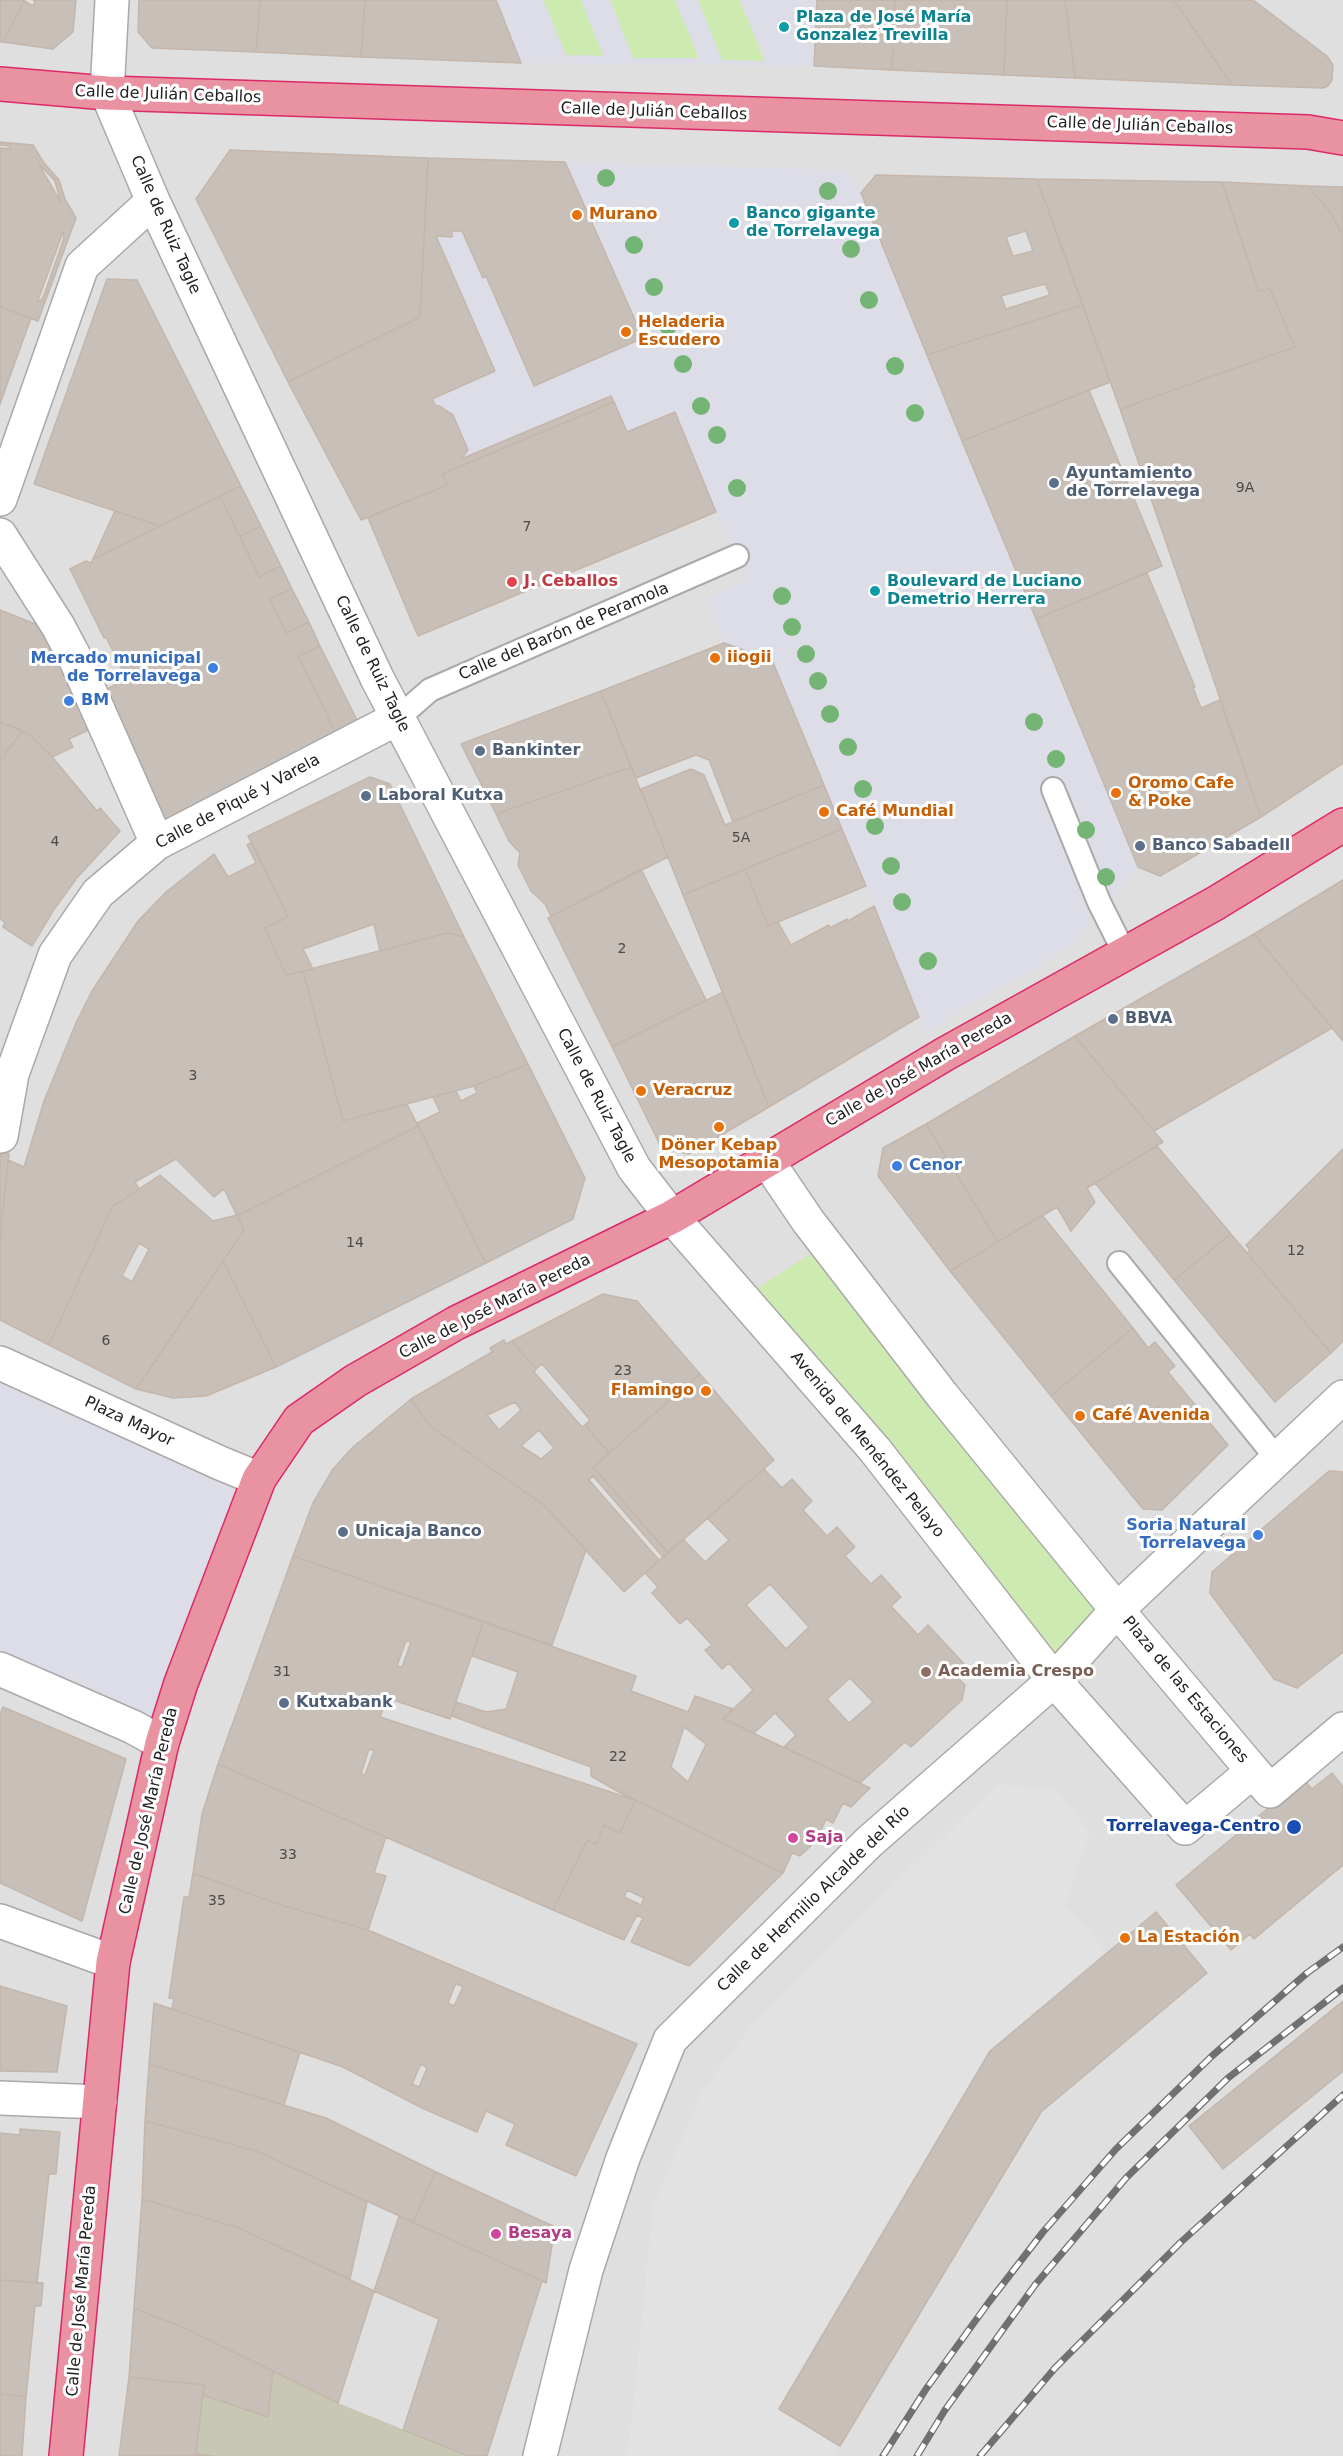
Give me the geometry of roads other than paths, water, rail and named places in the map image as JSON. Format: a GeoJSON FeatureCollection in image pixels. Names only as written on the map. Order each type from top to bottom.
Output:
{"type":"FeatureCollection","features":[{"type":"Feature","properties":{"kind":"highway","name":"Calle de Julián Ceballos"},"geometry":{"type":"LineString","coordinates":[[0,84],[107,93],[1308,132],[1343,138]]}},
{"type":"Feature","properties":{"kind":"highway","name":"Calle de Julián Ceballos"},"geometry":{"type":"LineString","coordinates":[[1308,132],[1343,114]]}},
{"type":"Feature","properties":{"kind":"highway","name":"Calle de José María Pereda"},"geometry":{"type":"LineString","coordinates":[[66,2456],[113,1962],[162,1743],[181,1683],[259,1479],[299,1420],[356,1381],[456,1323],[672,1217],[945,1054],[1216,903],[1343,825]]}},
{"type":"Feature","properties":{"kind":"street"},"geometry":{"type":"LineString","coordinates":[[107,93],[112,0]]}},
{"type":"Feature","properties":{"kind":"street","name":"Calle de Ruiz Tagle"},"geometry":{"type":"LineString","coordinates":[[107,93],[153,201],[377,678],[634,1168],[672,1217]]}},
{"type":"Feature","properties":{"kind":"street"},"geometry":{"type":"LineString","coordinates":[[0,499],[82,266],[153,201]]}},
{"type":"Feature","properties":{"kind":"street"},"geometry":{"type":"LineString","coordinates":[[0,535],[58,626],[75,658],[157,843]]}},
{"type":"Feature","properties":{"kind":"street","name":"Calle de Piqué y Varela"},"geometry":{"type":"LineString","coordinates":[[1,1136],[12,1074],[55,955],[98,893],[157,843],[398,718]]}},
{"type":"Feature","properties":{"kind":"street"},"geometry":{"type":"LineString","coordinates":[[766,1159],[808,1221],[942,1395],[1117,1610]]}},
{"type":"Feature","properties":{"kind":"street","name":"Avenida de Menéndez Pelayo"},"geometry":{"type":"LineString","coordinates":[[672,1217],[875,1450],[1054,1680]]}},
{"type":"Feature","properties":{"kind":"street","name":"Plaza Mayor"},"geometry":{"type":"LineString","coordinates":[[0,1363],[259,1479]]}},
{"type":"Feature","properties":{"kind":"street","name":"Calle de Hermilio Alcalde del Río"},"geometry":{"type":"LineString","coordinates":[[540,2456],[586,2270],[622,2158],[670,2040],[869,1842],[1054,1680],[1117,1610],[1342,1400]]}},
{"type":"Feature","properties":{"kind":"street","name":"Plaza de las Estaciones"},"geometry":{"type":"LineString","coordinates":[[1054,1680],[1185,1828],[1253,1771],[1117,1610]]}},
{"type":"Feature","properties":{"kind":"street"},"geometry":{"type":"LineString","coordinates":[[0,1670],[133,1727],[162,1743]]}},
{"type":"Feature","properties":{"kind":"street"},"geometry":{"type":"LineString","coordinates":[[1253,1771],[1270,1791],[1343,1729]]}},
{"type":"Feature","properties":{"kind":"street"},"geometry":{"type":"LineString","coordinates":[[0,1921],[113,1962]]}},
{"type":"Feature","properties":{"kind":"street"},"geometry":{"type":"LineString","coordinates":[[0,2098],[100,2102]]}},
{"type":"Feature","properties":{"kind":"lane","name":"Calle del Barón de Peramola"},"geometry":{"type":"LineString","coordinates":[[398,718],[430,690],[737,556]]}},
{"type":"Feature","properties":{"kind":"lane"},"geometry":{"type":"LineString","coordinates":[[1053,789],[1099,902],[1125,954]]}},
{"type":"Feature","properties":{"kind":"lane"},"geometry":{"type":"LineString","coordinates":[[1119,1263],[1278,1460]]}},
{"type":"Feature","properties":{"kind":"railway"},"geometry":{"type":"LineString","coordinates":[[883,2456],[926,2389],[989,2302],[1043,2232],[1116,2149],[1212,2056],[1307,1973],[1343,1947]]}},
{"type":"Feature","properties":{"kind":"railway"},"geometry":{"type":"LineString","coordinates":[[917,2456],[945,2410],[1035,2285],[1126,2178],[1228,2078],[1343,1988]]}},
{"type":"Feature","properties":{"kind":"railway"},"geometry":{"type":"LineString","coordinates":[[980,2456],[1055,2368],[1181,2242],[1343,2095]]}},
{"type":"Feature","properties":{"kind":"place","name":"Plaza de José María Gonzalez Trevilla"},"geometry":{"type":"Point","coordinates":[784,27]}},
{"type":"Feature","properties":{"kind":"place","name":"Murano"},"geometry":{"type":"Point","coordinates":[577,215]}},
{"type":"Feature","properties":{"kind":"place","name":"Banco gigante de Torrelavega"},"geometry":{"type":"Point","coordinates":[734,223]}},
{"type":"Feature","properties":{"kind":"place","name":"Heladeria Escudero"},"geometry":{"type":"Point","coordinates":[626,332]}},
{"type":"Feature","properties":{"kind":"place","name":"Ayuntamiento de Torrelavega"},"geometry":{"type":"Point","coordinates":[1054,483]}},
{"type":"Feature","properties":{"kind":"place","name":"J. Ceballos"},"geometry":{"type":"Point","coordinates":[512,582]}},
{"type":"Feature","properties":{"kind":"place","name":"Boulevard de Luciano Demetrio Herrera"},"geometry":{"type":"Point","coordinates":[875,591]}},
{"type":"Feature","properties":{"kind":"place","name":"iiogii"},"geometry":{"type":"Point","coordinates":[715,658]}},
{"type":"Feature","properties":{"kind":"place","name":"Mercado municipal de Torrelavega"},"geometry":{"type":"Point","coordinates":[213,668]}},
{"type":"Feature","properties":{"kind":"place","name":"BM"},"geometry":{"type":"Point","coordinates":[69,701]}},
{"type":"Feature","properties":{"kind":"place","name":"Bankinter"},"geometry":{"type":"Point","coordinates":[480,751]}},
{"type":"Feature","properties":{"kind":"place","name":"Oromo Cafe & Poke"},"geometry":{"type":"Point","coordinates":[1116,793]}},
{"type":"Feature","properties":{"kind":"place","name":"Laboral Kutxa"},"geometry":{"type":"Point","coordinates":[366,796]}},
{"type":"Feature","properties":{"kind":"place","name":"Café Mundial"},"geometry":{"type":"Point","coordinates":[824,812]}},
{"type":"Feature","properties":{"kind":"place","name":"Banco Sabadell"},"geometry":{"type":"Point","coordinates":[1140,846]}},
{"type":"Feature","properties":{"kind":"place","name":"BBVA"},"geometry":{"type":"Point","coordinates":[1113,1019]}},
{"type":"Feature","properties":{"kind":"place","name":"Veracruz"},"geometry":{"type":"Point","coordinates":[641,1091]}},
{"type":"Feature","properties":{"kind":"place","name":"Döner Kebap Mesopotamia"},"geometry":{"type":"Point","coordinates":[719,1127]}},
{"type":"Feature","properties":{"kind":"place","name":"Cenor"},"geometry":{"type":"Point","coordinates":[897,1166]}},
{"type":"Feature","properties":{"kind":"place","name":"Flamingo"},"geometry":{"type":"Point","coordinates":[706,1391]}},
{"type":"Feature","properties":{"kind":"place","name":"Café Avenida"},"geometry":{"type":"Point","coordinates":[1080,1416]}},
{"type":"Feature","properties":{"kind":"place","name":"Unicaja Banco"},"geometry":{"type":"Point","coordinates":[343,1532]}},
{"type":"Feature","properties":{"kind":"place","name":"Soria Natural Torrelavega"},"geometry":{"type":"Point","coordinates":[1258,1535]}},
{"type":"Feature","properties":{"kind":"place","name":"Academia Crespo"},"geometry":{"type":"Point","coordinates":[926,1672]}},
{"type":"Feature","properties":{"kind":"place","name":"Kutxabank"},"geometry":{"type":"Point","coordinates":[284,1703]}},
{"type":"Feature","properties":{"kind":"place","name":"Torrelavega-Centro"},"geometry":{"type":"Point","coordinates":[1294,1827]}},
{"type":"Feature","properties":{"kind":"place","name":"Saja"},"geometry":{"type":"Point","coordinates":[793,1838]}},
{"type":"Feature","properties":{"kind":"place","name":"La Estación"},"geometry":{"type":"Point","coordinates":[1125,1938]}},
{"type":"Feature","properties":{"kind":"place","name":"Besaya"},"geometry":{"type":"Point","coordinates":[496,2234]}}]}
